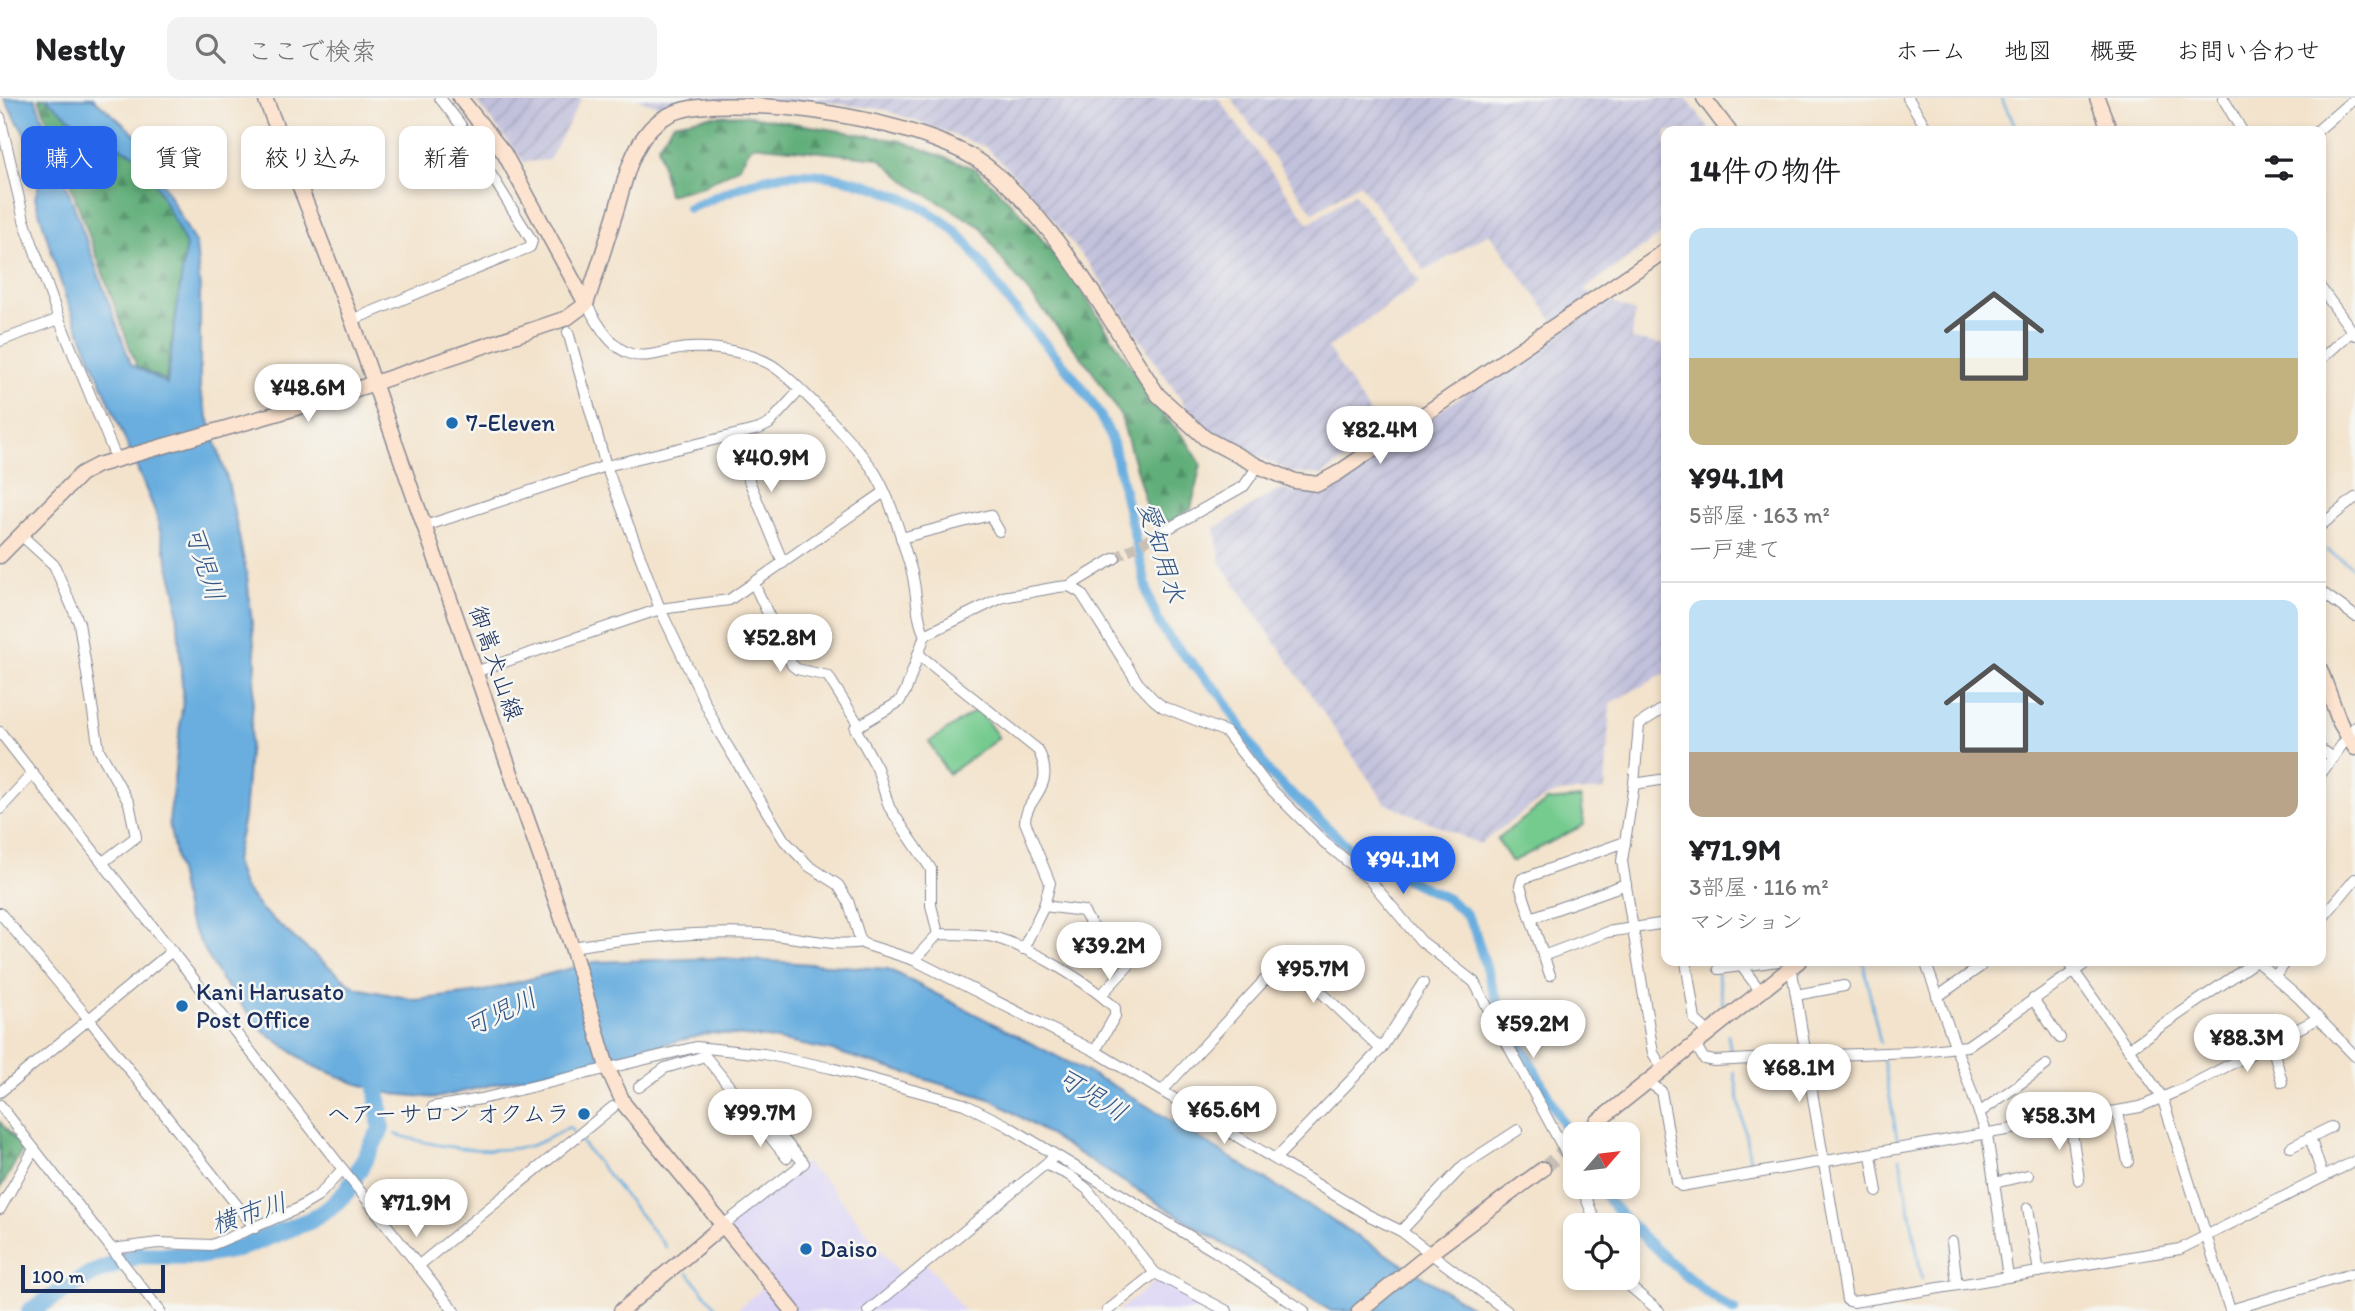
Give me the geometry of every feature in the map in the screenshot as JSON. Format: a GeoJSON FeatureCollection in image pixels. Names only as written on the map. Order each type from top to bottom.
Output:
{"type":"FeatureCollection","features":[{"type":"Feature","properties":{"kind":"street","name":"御嵩犬山線"},"geometry":{"type":"LineString","coordinates":[[265,98],[352,320],[425,526],[572,947],[607,1068],[624,1104],[793,1311]]}},
{"type":"Feature","properties":{"kind":"street"},"geometry":{"type":"LineString","coordinates":[[352,320],[394,306],[530,247],[532,240],[460,124],[440,98]]}},
{"type":"Feature","properties":{"kind":"street"},"geometry":{"type":"LineString","coordinates":[[460,98],[504,153],[586,304],[615,345],[628,354],[642,355],[689,348],[761,358],[778,369],[862,456],[876,475],[901,538],[917,590],[920,627],[925,635]]}},
{"type":"Feature","properties":{"kind":"street"},"geometry":{"type":"LineString","coordinates":[[1704,98],[1725,126]]}},
{"type":"Feature","properties":{"kind":"street"},"geometry":{"type":"LineString","coordinates":[[1908,98],[1925,126]]}},
{"type":"Feature","properties":{"kind":"street"},"geometry":{"type":"LineString","coordinates":[[2097,98],[2108,126]]}},
{"type":"Feature","properties":{"kind":"street"},"geometry":{"type":"LineString","coordinates":[[2223,98],[2239,126]]}},
{"type":"Feature","properties":{"kind":"street"},"geometry":{"type":"LineString","coordinates":[[2323,126],[2355,98]]}},
{"type":"Feature","properties":{"kind":"street"},"geometry":{"type":"LineString","coordinates":[[0,556],[81,474],[119,457],[374,383],[567,317],[586,304],[631,161],[646,133],[666,116],[694,107],[786,106],[878,122],[976,159],[995,173],[1041,221],[1158,395],[1205,438],[1258,466],[1295,481],[1318,484],[1338,473],[1661,253]]}},
{"type":"Feature","properties":{"kind":"street"},"geometry":{"type":"LineString","coordinates":[[0,117],[24,220],[59,318],[119,457]]}},
{"type":"Feature","properties":{"kind":"street"},"geometry":{"type":"LineString","coordinates":[[2326,295],[2354,333],[2326,355]]}},
{"type":"Feature","properties":{"kind":"street"},"geometry":{"type":"LineString","coordinates":[[0,341],[59,318]]}},
{"type":"Feature","properties":{"kind":"street"},"geometry":{"type":"LineString","coordinates":[[568,332],[606,466],[660,609],[719,732],[784,840],[809,866],[838,885],[848,901],[862,942]]}},
{"type":"Feature","properties":{"kind":"street"},"geometry":{"type":"LineString","coordinates":[[425,526],[606,466],[731,437],[769,424],[799,391]]}},
{"type":"Feature","properties":{"kind":"street"},"geometry":{"type":"LineString","coordinates":[[731,437],[783,563]]}},
{"type":"Feature","properties":{"kind":"street"},"geometry":{"type":"LineString","coordinates":[[1161,532],[1244,486],[1258,466]]}},
{"type":"Feature","properties":{"kind":"street"},"geometry":{"type":"LineString","coordinates":[[475,672],[660,609],[719,603],[754,584],[883,494]]}},
{"type":"Feature","properties":{"kind":"street"},"geometry":{"type":"LineString","coordinates":[[2326,521],[2355,498]]}},
{"type":"Feature","properties":{"kind":"street"},"geometry":{"type":"LineString","coordinates":[[901,538],[990,515],[999,531]]}},
{"type":"Feature","properties":{"kind":"street"},"geometry":{"type":"LineString","coordinates":[[21,535],[54,565],[61,577],[79,623],[99,750],[129,803],[136,837],[103,862]]}},
{"type":"Feature","properties":{"kind":"street"},"geometry":{"type":"LineString","coordinates":[[858,724],[899,702],[906,690],[925,635],[1003,597],[1069,586],[1115,558]]}},
{"type":"Feature","properties":{"kind":"street"},"geometry":{"type":"LineString","coordinates":[[754,584],[792,665],[797,669],[828,676],[858,724],[856,733],[877,768],[889,807],[931,869],[931,905],[938,934]]}},
{"type":"Feature","properties":{"kind":"street"},"geometry":{"type":"LineString","coordinates":[[1069,586],[1081,593],[1138,683],[1153,699],[1163,707],[1226,732],[1267,785],[1325,843],[1368,878],[1421,941],[1474,982],[1563,1149]]}},
{"type":"Feature","properties":{"kind":"street"},"geometry":{"type":"LineString","coordinates":[[2326,595],[2355,615]]}},
{"type":"Feature","properties":{"kind":"street"},"geometry":{"type":"LineString","coordinates":[[918,654],[1038,750],[1044,761],[1040,794],[1025,816],[1029,838],[1050,883],[1044,906],[1023,949]]}},
{"type":"Feature","properties":{"kind":"street"},"geometry":{"type":"LineString","coordinates":[[2326,685],[2340,723],[2353,737],[2326,767]]}},
{"type":"Feature","properties":{"kind":"street"},"geometry":{"type":"LineString","coordinates":[[1661,710],[1639,724],[1634,784],[1622,861],[1653,1053],[1663,1069]]}},
{"type":"Feature","properties":{"kind":"street"},"geometry":{"type":"LineString","coordinates":[[0,732],[354,1187],[454,1311]]}},
{"type":"Feature","properties":{"kind":"street"},"geometry":{"type":"LineString","coordinates":[[2326,753],[2333,758]]}},
{"type":"Feature","properties":{"kind":"street"},"geometry":{"type":"LineString","coordinates":[[0,809],[33,773]]}},
{"type":"Feature","properties":{"kind":"street"},"geometry":{"type":"LineString","coordinates":[[1634,784],[1661,780]]}},
{"type":"Feature","properties":{"kind":"street"},"geometry":{"type":"LineString","coordinates":[[1550,975],[1520,886],[1526,876],[1625,842]]}},
{"type":"Feature","properties":{"kind":"street"},"geometry":{"type":"LineString","coordinates":[[2326,913],[2355,879]]}},
{"type":"Feature","properties":{"kind":"street"},"geometry":{"type":"LineString","coordinates":[[1531,918],[1626,884]]}},
{"type":"Feature","properties":{"kind":"street"},"geometry":{"type":"LineString","coordinates":[[1044,906],[1083,911],[1092,926],[1132,962],[1101,995]]}},
{"type":"Feature","properties":{"kind":"street"},"geometry":{"type":"LineString","coordinates":[[0,914],[89,1019],[255,1228]]}},
{"type":"Feature","properties":{"kind":"street"},"geometry":{"type":"LineString","coordinates":[[1543,956],[1607,932],[1661,924]]}},
{"type":"Feature","properties":{"kind":"street"},"geometry":{"type":"LineString","coordinates":[[572,947],[625,939],[736,933],[792,935],[847,946],[862,942],[914,960],[1095,1051],[1163,1090],[1368,1215],[1401,1231],[1507,1311]]}},
{"type":"Feature","properties":{"kind":"street"},"geometry":{"type":"LineString","coordinates":[[938,934],[991,937],[1023,949],[1101,995],[1115,1009],[1115,1016],[1095,1051]]}},
{"type":"Feature","properties":{"kind":"street"},"geometry":{"type":"LineString","coordinates":[[914,960],[938,934]]}},
{"type":"Feature","properties":{"kind":"street"},"geometry":{"type":"LineString","coordinates":[[0,1092],[172,951]]}},
{"type":"Feature","properties":{"kind":"street"},"geometry":{"type":"LineString","coordinates":[[1163,1090],[1285,958],[1381,1049]]}},
{"type":"Feature","properties":{"kind":"street"},"geometry":{"type":"LineString","coordinates":[[1687,966],[1695,1020],[1704,1028],[1699,1040],[1704,1059],[1714,1061],[1956,1049],[1967,1046],[2082,966]]}},
{"type":"Feature","properties":{"kind":"street"},"geometry":{"type":"LineString","coordinates":[[1718,969],[1752,966]]}},
{"type":"Feature","properties":{"kind":"street"},"geometry":{"type":"LineString","coordinates":[[1597,1122],[1762,993],[1786,966]]}},
{"type":"Feature","properties":{"kind":"street"},"geometry":{"type":"LineString","coordinates":[[1791,966],[1847,1300],[1853,1302],[2180,1249],[2355,1161]]}},
{"type":"Feature","properties":{"kind":"street"},"geometry":{"type":"LineString","coordinates":[[1926,966],[1987,1135],[2008,1277]]}},
{"type":"Feature","properties":{"kind":"street"},"geometry":{"type":"LineString","coordinates":[[2070,966],[2162,1097],[2230,1310],[2355,1273]]}},
{"type":"Feature","properties":{"kind":"street"},"geometry":{"type":"LineString","coordinates":[[2128,1049],[2249,966]]}},
{"type":"Feature","properties":{"kind":"street"},"geometry":{"type":"LineString","coordinates":[[2262,966],[2355,1056]]}},
{"type":"Feature","properties":{"kind":"street"},"geometry":{"type":"LineString","coordinates":[[2275,976],[2283,966]]}},
{"type":"Feature","properties":{"kind":"street"},"geometry":{"type":"LineString","coordinates":[[1742,967],[1762,993]]}},
{"type":"Feature","properties":{"kind":"street"},"geometry":{"type":"LineString","coordinates":[[1937,998],[1980,967]]}},
{"type":"Feature","properties":{"kind":"street"},"geometry":{"type":"LineString","coordinates":[[1275,1159],[1381,1049],[1423,983]]}},
{"type":"Feature","properties":{"kind":"street"},"geometry":{"type":"LineString","coordinates":[[1796,995],[1844,986]]}},
{"type":"Feature","properties":{"kind":"street"},"geometry":{"type":"LineString","coordinates":[[2033,999],[2060,1038]]}},
{"type":"Feature","properties":{"kind":"street"},"geometry":{"type":"LineString","coordinates":[[1648,1082],[1661,1091],[1677,1182],[1681,1186],[2118,1112],[2162,1097],[2272,1045],[2317,1019]]}},
{"type":"Feature","properties":{"kind":"street"},"geometry":{"type":"LineString","coordinates":[[2272,1045],[2282,1082]]}},
{"type":"Feature","properties":{"kind":"street"},"geometry":{"type":"LineString","coordinates":[[687,1048],[696,1059]]}},
{"type":"Feature","properties":{"kind":"street"},"geometry":{"type":"LineString","coordinates":[[433,1107],[481,1099],[687,1048],[764,1054],[831,1068],[964,1104],[1006,1125],[1216,1252],[1304,1311]]}},
{"type":"Feature","properties":{"kind":"street"},"geometry":{"type":"LineString","coordinates":[[639,1087],[665,1068],[705,1056],[788,1158]]}},
{"type":"Feature","properties":{"kind":"street"},"geometry":{"type":"LineString","coordinates":[[1979,1113],[2046,1065]]}},
{"type":"Feature","properties":{"kind":"street"},"geometry":{"type":"LineString","coordinates":[[0,1105],[160,1311]]}},
{"type":"Feature","properties":{"kind":"street"},"geometry":{"type":"LineString","coordinates":[[418,1266],[613,1107]]}},
{"type":"Feature","properties":{"kind":"street"},"geometry":{"type":"LineString","coordinates":[[2118,1112],[2129,1162]]}},
{"type":"Feature","properties":{"kind":"street"},"geometry":{"type":"LineString","coordinates":[[2070,1119],[2079,1180]]}},
{"type":"Feature","properties":{"kind":"street"},"geometry":{"type":"LineString","coordinates":[[621,1311],[722,1226],[804,1163],[769,1123],[757,1120]]}},
{"type":"Feature","properties":{"kind":"street"},"geometry":{"type":"LineString","coordinates":[[2291,1147],[2331,1127]]}},
{"type":"Feature","properties":{"kind":"street"},"geometry":{"type":"LineString","coordinates":[[1401,1231],[1464,1164],[1518,1130]]}},
{"type":"Feature","properties":{"kind":"street"},"geometry":{"type":"LineString","coordinates":[[2311,1137],[2323,1177]]}},
{"type":"Feature","properties":{"kind":"street"},"geometry":{"type":"LineString","coordinates":[[0,1209],[34,1149]]}},
{"type":"Feature","properties":{"kind":"street"},"geometry":{"type":"LineString","coordinates":[[1871,1155],[1877,1192]]}},
{"type":"Feature","properties":{"kind":"street"},"geometry":{"type":"LineString","coordinates":[[867,1311],[1055,1156]]}},
{"type":"Feature","properties":{"kind":"street"},"geometry":{"type":"LineString","coordinates":[[1047,1165],[1069,1175],[1087,1189],[1155,1273],[1227,1311]]}},
{"type":"Feature","properties":{"kind":"street"},"geometry":{"type":"LineString","coordinates":[[1359,1311],[1432,1252],[1544,1169]]}},
{"type":"Feature","properties":{"kind":"street"},"geometry":{"type":"LineString","coordinates":[[112,1249],[158,1243],[212,1245],[255,1228],[317,1197],[342,1170]]}},
{"type":"Feature","properties":{"kind":"street"},"geometry":{"type":"LineString","coordinates":[[1994,1183],[2028,1175]]}},
{"type":"Feature","properties":{"kind":"street"},"geometry":{"type":"LineString","coordinates":[[2028,1208],[2039,1272]]}},
{"type":"Feature","properties":{"kind":"street"},"geometry":{"type":"LineString","coordinates":[[1952,1242],[1957,1285]]}},
{"type":"Feature","properties":{"kind":"street"},"geometry":{"type":"LineString","coordinates":[[1107,1311],[1155,1273]]}},
{"type":"Feature","properties":{"kind":"street"},"geometry":{"type":"LineString","coordinates":[[1634,1290],[1659,1311]]}},
{"type":"Feature","properties":{"kind":"shaded area"},"geometry":{"type":"Polygon","coordinates":[[[474,98],[582,98],[549,160],[524,162],[474,98]]]}},
{"type":"Feature","properties":{"kind":"shaded area"},"geometry":{"type":"Polygon","coordinates":[[[636,98],[1218,98],[1309,224],[1354,193],[1420,282],[1328,348],[1383,434],[1322,475],[1292,473],[1199,426],[1089,264],[1026,187],[986,147],[885,110],[818,101],[786,106],[667,109],[636,98]]]}},
{"type":"Feature","properties":{"kind":"shaded area"},"geometry":{"type":"Polygon","coordinates":[[[1231,98],[1686,98],[1707,126],[1661,126],[1661,235],[1583,290],[1635,312],[1632,339],[1661,344],[1661,676],[1610,703],[1605,790],[1555,793],[1531,806],[1480,844],[1385,803],[1221,563],[1215,528],[1278,490],[1323,493],[1559,328],[1489,233],[1425,271],[1359,183],[1313,213],[1231,98]]]}},
{"type":"Feature","properties":{"kind":"shaded area"},"geometry":{"type":"Polygon","coordinates":[[[804,1163],[828,1183],[905,1280],[926,1263],[964,1311],[735,1311],[770,1282],[722,1226],[804,1163]]]}},
{"type":"Feature","properties":{"kind":"shaded area"},"geometry":{"type":"Polygon","coordinates":[[[1157,1280],[1203,1306],[1197,1311],[1118,1311],[1157,1280]]]}},
{"type":"Feature","properties":{"kind":"green space"},"geometry":{"type":"Polygon","coordinates":[[[39,98],[47,98],[79,126],[49,126],[39,98]]]}},
{"type":"Feature","properties":{"kind":"green space"},"geometry":{"type":"Polygon","coordinates":[[[744,115],[901,141],[976,169],[1018,210],[1072,276],[1160,411],[1186,440],[1201,464],[1191,509],[1171,522],[1150,517],[1121,417],[1092,370],[999,256],[981,227],[912,186],[879,158],[752,145],[738,168],[703,186],[668,195],[658,145],[674,123],[710,116],[744,115]]]}},
{"type":"Feature","properties":{"kind":"green space"},"geometry":{"type":"Polygon","coordinates":[[[117,146],[131,152],[131,189],[158,189],[186,245],[166,381],[137,367],[72,189],[117,189],[117,146]]]}},
{"type":"Feature","properties":{"kind":"green space"},"geometry":{"type":"Polygon","coordinates":[[[978,709],[999,738],[948,774],[929,742],[978,709]]]}},
{"type":"Feature","properties":{"kind":"green space"},"geometry":{"type":"Polygon","coordinates":[[[1581,798],[1584,825],[1512,862],[1497,839],[1547,801],[1581,798]]]}},
{"type":"Feature","properties":{"kind":"green space"},"geometry":{"type":"Polygon","coordinates":[[[0,1122],[23,1149],[0,1189],[0,1122]]]}},
{"type":"Feature","properties":{"kind":"water"},"geometry":{"type":"Polygon","coordinates":[[[4,98],[35,98],[45,126],[21,128],[4,98]]]}},
{"type":"Feature","properties":{"kind":"water"},"geometry":{"type":"Polygon","coordinates":[[[46,98],[93,98],[131,131],[131,152],[117,146],[117,126],[79,126],[46,98]]]}},
{"type":"Feature","properties":{"kind":"water","name":"可児川"},"geometry":{"type":"Polygon","coordinates":[[[38,189],[68,189],[131,364],[167,384],[186,245],[158,189],[166,189],[196,245],[200,290],[200,391],[228,482],[247,576],[256,663],[244,817],[235,861],[243,886],[261,909],[356,988],[417,1000],[480,992],[595,962],[720,958],[888,969],[1118,1088],[1478,1311],[1331,1311],[993,1100],[833,1051],[767,1038],[711,1033],[436,1098],[393,1094],[355,1083],[311,1065],[262,1030],[220,978],[187,918],[169,823],[183,700],[176,593],[155,511],[65,296],[35,198],[38,189]]]}},
{"type":"Feature","properties":{"kind":"waterway"},"geometry":{"type":"LineString","coordinates":[[2001,98],[2015,126]]}},
{"type":"Feature","properties":{"kind":"waterway","name":"愛知用水"},"geometry":{"type":"LineString","coordinates":[[689,208],[772,177],[806,174],[830,176],[855,181],[904,199],[947,224],[963,239],[1010,303],[1083,390],[1105,424],[1113,443],[1149,599],[1160,625],[1222,696],[1268,772],[1347,846],[1365,859],[1448,899],[1466,914],[1474,929],[1495,996],[1563,1124]]}},
{"type":"Feature","properties":{"kind":"waterway"},"geometry":{"type":"LineString","coordinates":[[2327,550],[2355,568]]}},
{"type":"Feature","properties":{"kind":"waterway"},"geometry":{"type":"LineString","coordinates":[[1716,966],[1724,1009]]}},
{"type":"Feature","properties":{"kind":"waterway"},"geometry":{"type":"LineString","coordinates":[[1864,966],[1880,1042]]}},
{"type":"Feature","properties":{"kind":"waterway"},"geometry":{"type":"LineString","coordinates":[[1728,1035],[1731,1054]]}},
{"type":"Feature","properties":{"kind":"waterway"},"geometry":{"type":"LineString","coordinates":[[1883,1059],[1898,1143]]}},
{"type":"Feature","properties":{"kind":"waterway","name":"横市川"},"geometry":{"type":"LineString","coordinates":[[30,1311],[91,1274],[139,1255],[198,1256],[237,1249],[311,1220],[330,1208],[347,1191],[381,1129],[375,1066]]}},
{"type":"Feature","properties":{"kind":"waterway"},"geometry":{"type":"LineString","coordinates":[[1734,1072],[1752,1172]]}},
{"type":"Feature","properties":{"kind":"waterway"},"geometry":{"type":"LineString","coordinates":[[395,1134],[442,1146],[492,1150],[530,1146],[569,1127],[574,1133]]}},
{"type":"Feature","properties":{"kind":"waterway","name":"横市川"},"geometry":{"type":"LineString","coordinates":[[381,1129],[385,1131]]}},
{"type":"Feature","properties":{"kind":"waterway"},"geometry":{"type":"LineString","coordinates":[[578,1138],[666,1247]]}},
{"type":"Feature","properties":{"kind":"waterway"},"geometry":{"type":"LineString","coordinates":[[1900,1158],[1922,1279]]}},
{"type":"Feature","properties":{"kind":"waterway","name":"愛知用水"},"geometry":{"type":"LineString","coordinates":[[1608,1199],[1662,1254],[1702,1288],[1735,1311]]}},
{"type":"Feature","properties":{"kind":"waterway"},"geometry":{"type":"LineString","coordinates":[[688,1273],[719,1311]]}},
{"type":"Feature","properties":{"kind":"tunnel"},"geometry":{"type":"LineString","coordinates":[[1115,558],[1162,532]]}},
{"type":"Feature","properties":{"kind":"tunnel"},"geometry":{"type":"LineString","coordinates":[[1543,1169],[1563,1152]]}},
{"type":"Feature","properties":{"kind":"place","name":"7-Eleven"},"geometry":{"type":"Point","coordinates":[452,423]}},
{"type":"Feature","properties":{"kind":"place","name":"Kani Harusato Post Office"},"geometry":{"type":"Point","coordinates":[182,1006]}},
{"type":"Feature","properties":{"kind":"place","name":"ヘアーサロン オクムラ"},"geometry":{"type":"Point","coordinates":[584,1114]}},
{"type":"Feature","properties":{"kind":"place","name":"Daiso"},"geometry":{"type":"Point","coordinates":[806,1249]}}]}
